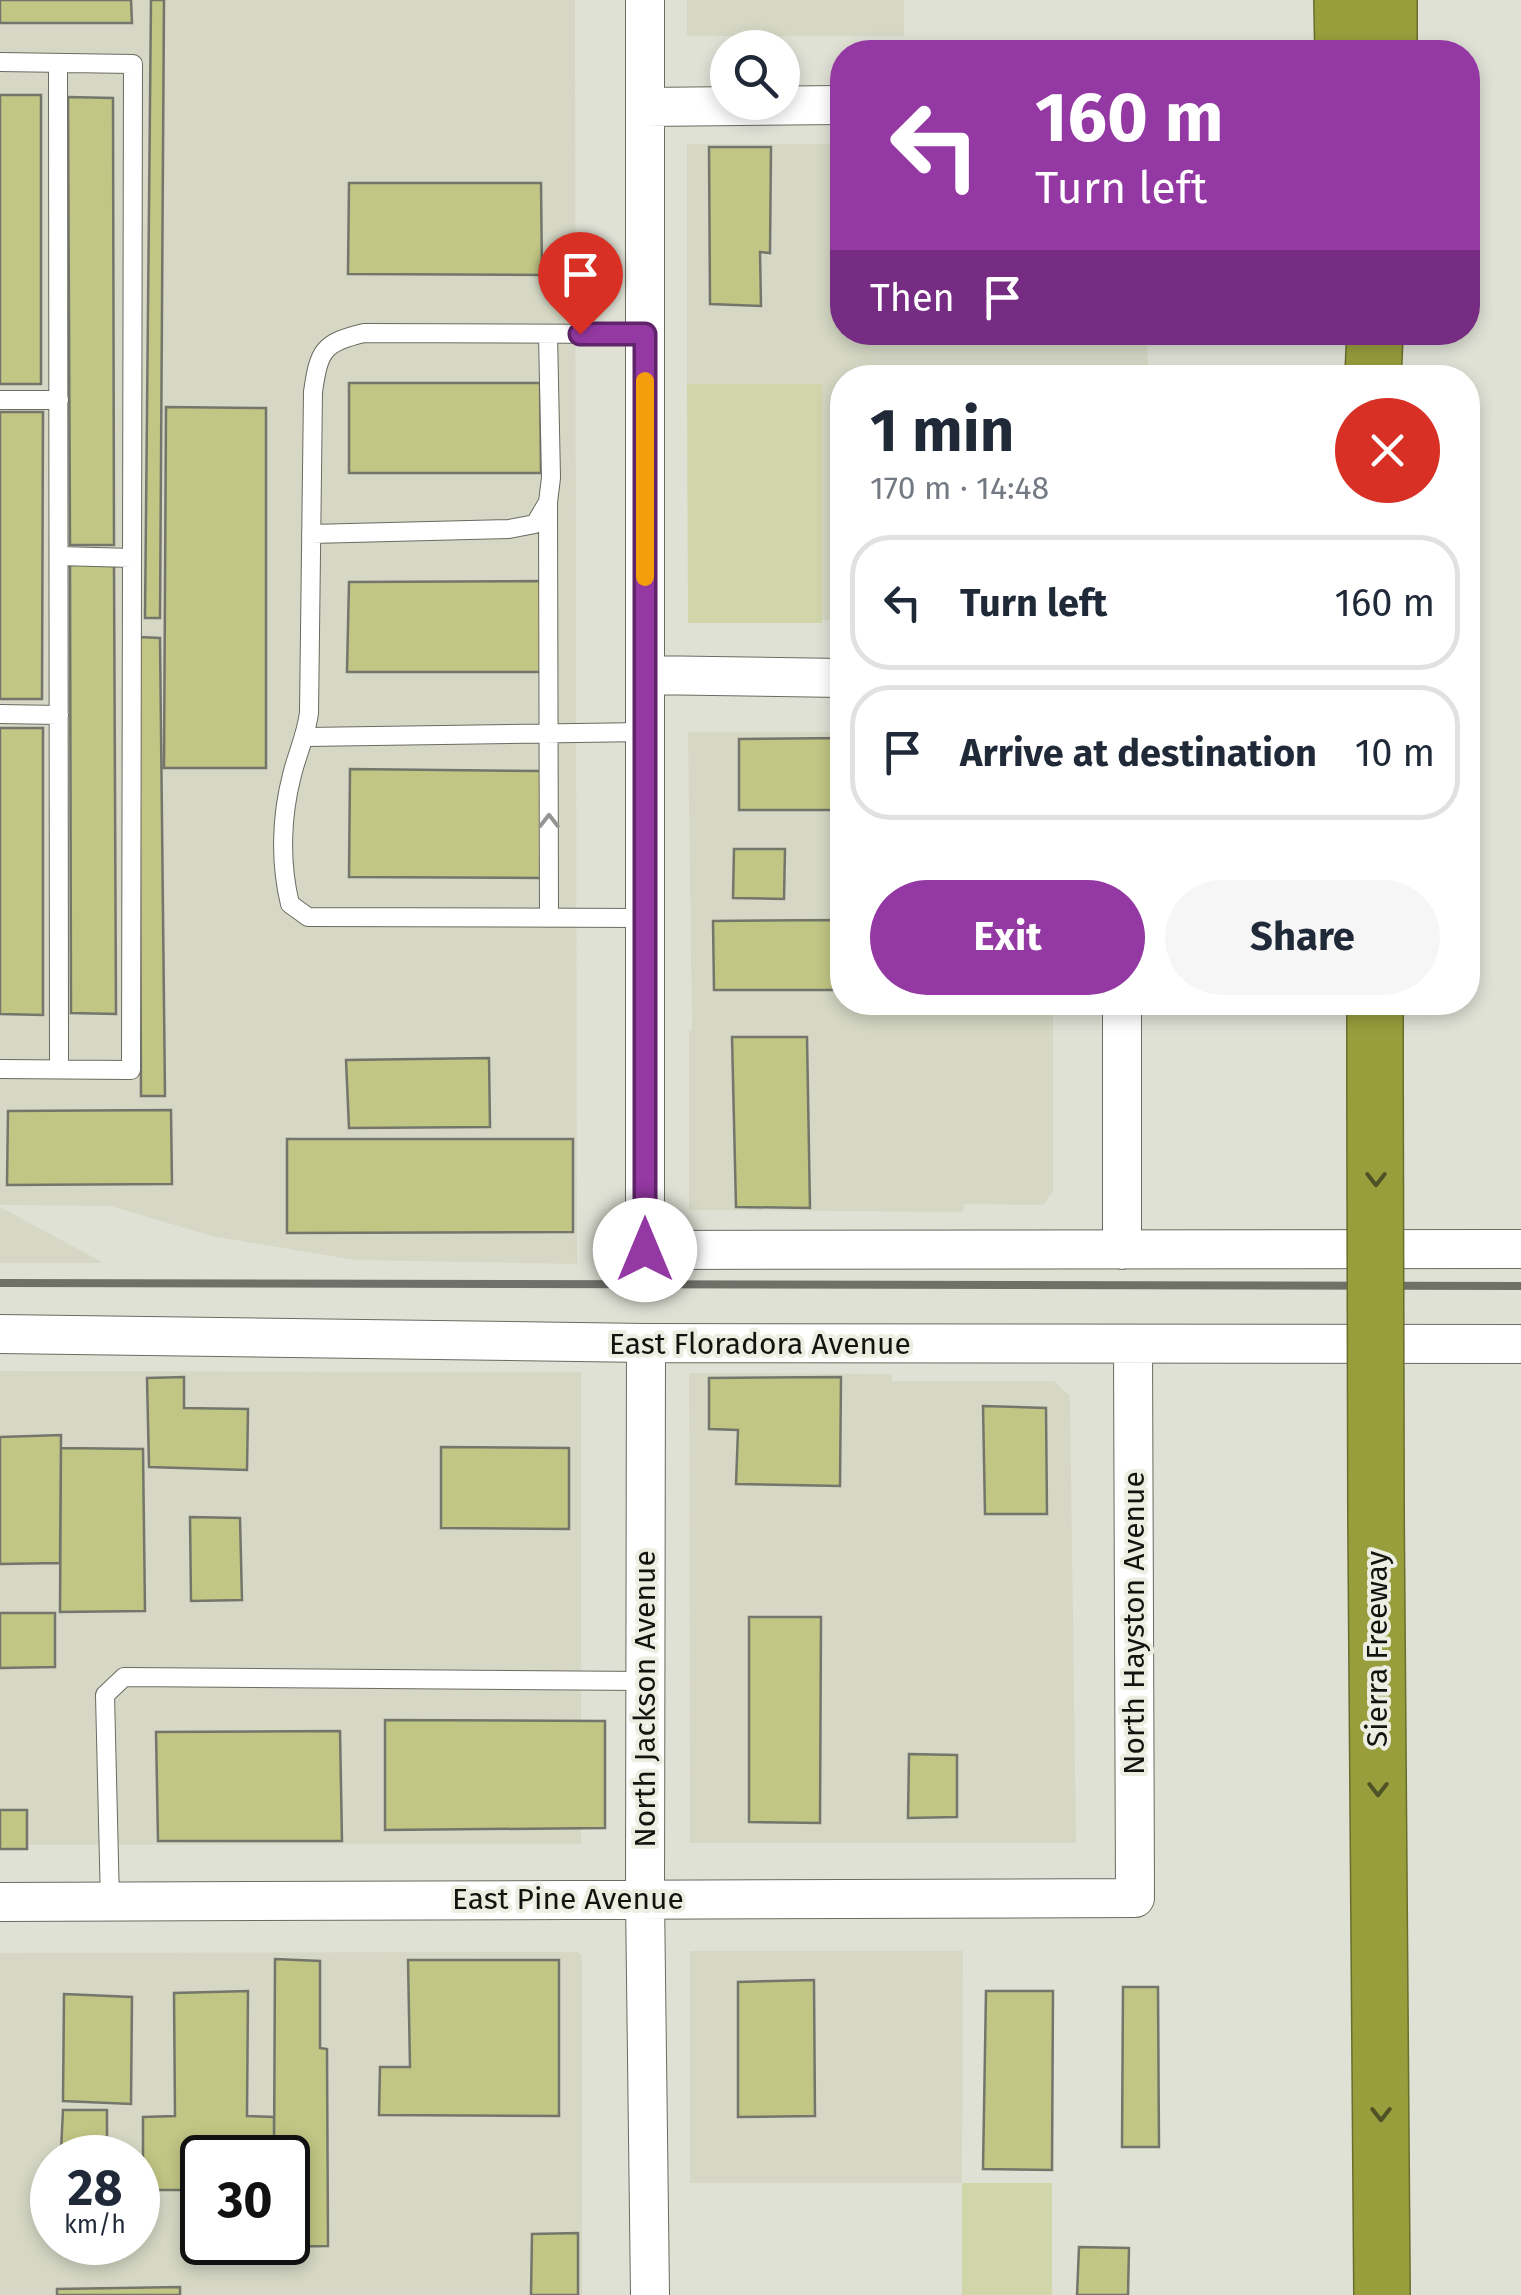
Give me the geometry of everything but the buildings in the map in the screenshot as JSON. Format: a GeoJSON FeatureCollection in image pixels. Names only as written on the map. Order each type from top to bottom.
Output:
{"type":"FeatureCollection","features":[{"type":"Feature","properties":{"kind":"highway"},"geometry":{"type":"LineString","coordinates":[[1342,0],[1343,40]]}},
{"type":"Feature","properties":{"kind":"highway"},"geometry":{"type":"LineString","coordinates":[[1389,0],[1389,40]]}},
{"type":"Feature","properties":{"kind":"highway","name":"Sierra Freeway"},"geometry":{"type":"LineString","coordinates":[[1375,1015],[1382,2295]]}},
{"type":"Feature","properties":{"kind":"street"},"geometry":{"type":"LineString","coordinates":[[645,0],[645,1250],[1521,1249]]}},
{"type":"Feature","properties":{"kind":"street"},"geometry":{"type":"LineString","coordinates":[[645,106],[830,105]]}},
{"type":"Feature","properties":{"kind":"street"},"geometry":{"type":"LineString","coordinates":[[645,674],[830,678]]}},
{"type":"Feature","properties":{"kind":"street"},"geometry":{"type":"LineString","coordinates":[[1122,1015],[1122,1250]]}},
{"type":"Feature","properties":{"kind":"street","name":"East Floradora Avenue"},"geometry":{"type":"LineString","coordinates":[[0,1334],[646,1344],[1521,1344]]}},
{"type":"Feature","properties":{"kind":"street","name":"North Jackson Avenue"},"geometry":{"type":"LineString","coordinates":[[646,1344],[645,1898],[650,2295]]}},
{"type":"Feature","properties":{"kind":"street","name":"North Hayston Avenue"},"geometry":{"type":"LineString","coordinates":[[1133,1347],[1136,1898]]}},
{"type":"Feature","properties":{"kind":"street","name":"East Pine Avenue"},"geometry":{"type":"LineString","coordinates":[[0,1902],[1136,1898]]}},
{"type":"Feature","properties":{"kind":"lane"},"geometry":{"type":"LineString","coordinates":[[0,62],[134,64],[131,1070],[0,1069]]}},
{"type":"Feature","properties":{"kind":"lane"},"geometry":{"type":"LineString","coordinates":[[58,63],[59,1069]]}},
{"type":"Feature","properties":{"kind":"lane"},"geometry":{"type":"LineString","coordinates":[[645,334],[364,333],[333,340],[318,360],[313,392],[306,738],[293,770],[284,819],[285,885],[290,904],[308,917],[645,918]]}},
{"type":"Feature","properties":{"kind":"lane"},"geometry":{"type":"LineString","coordinates":[[548,334],[549,918]]}},
{"type":"Feature","properties":{"kind":"lane"},"geometry":{"type":"LineString","coordinates":[[0,400],[58,400]]}},
{"type":"Feature","properties":{"kind":"lane"},"geometry":{"type":"LineString","coordinates":[[310,534],[509,529],[534,524],[548,502]]}},
{"type":"Feature","properties":{"kind":"lane"},"geometry":{"type":"LineString","coordinates":[[58,556],[132,558]]}},
{"type":"Feature","properties":{"kind":"lane"},"geometry":{"type":"LineString","coordinates":[[0,714],[58,714]]}},
{"type":"Feature","properties":{"kind":"lane"},"geometry":{"type":"LineString","coordinates":[[306,738],[645,732]]}},
{"type":"Feature","properties":{"kind":"lane"},"geometry":{"type":"LineString","coordinates":[[110,1903],[105,1694],[124,1677],[645,1681]]}},
{"type":"Feature","properties":{"kind":"shaded area"},"geometry":{"type":"Polygon","coordinates":[[[0,0],[575,0],[577,1264],[355,1260],[216,1237],[110,1206],[0,1205],[0,0]]]}},
{"type":"Feature","properties":{"kind":"shaded area"},"geometry":{"type":"Polygon","coordinates":[[[687,0],[904,0],[904,36],[800,36],[800,30],[710,30],[710,36],[687,36],[687,0]]]}},
{"type":"Feature","properties":{"kind":"shaded area"},"geometry":{"type":"Polygon","coordinates":[[[687,144],[830,144],[830,345],[1147,345],[1148,365],[830,365],[830,620],[822,620],[822,384],[687,384],[687,144]]]}},
{"type":"Feature","properties":{"kind":"shaded area"},"geometry":{"type":"Polygon","coordinates":[[[688,732],[830,732],[830,1015],[1053,1015],[1053,1191],[1043,1205],[964,1204],[963,1212],[689,1210],[692,1030],[688,732]]]}},
{"type":"Feature","properties":{"kind":"shaded area"},"geometry":{"type":"Polygon","coordinates":[[[0,1207],[104,1263],[0,1263],[0,1207]]]}},
{"type":"Feature","properties":{"kind":"shaded area"},"geometry":{"type":"Polygon","coordinates":[[[0,1371],[581,1372],[581,1844],[0,1845],[0,1371]]]}},
{"type":"Feature","properties":{"kind":"shaded area"},"geometry":{"type":"Polygon","coordinates":[[[689,1373],[891,1374],[892,1381],[1054,1381],[1070,1396],[1076,1843],[690,1843],[689,1373]]]}},
{"type":"Feature","properties":{"kind":"shaded area"},"geometry":{"type":"Polygon","coordinates":[[[690,1951],[963,1951],[962,2183],[690,2183],[690,1951]]]}},
{"type":"Feature","properties":{"kind":"shaded area"},"geometry":{"type":"Polygon","coordinates":[[[578,1952],[582,1956],[582,2295],[0,2295],[0,1953],[578,1952]]]}},
{"type":"Feature","properties":{"kind":"green space"},"geometry":{"type":"Polygon","coordinates":[[[687,384],[822,384],[822,623],[688,623],[687,384]]]}},
{"type":"Feature","properties":{"kind":"green space"},"geometry":{"type":"Polygon","coordinates":[[[962,2183],[1052,2183],[1052,2295],[962,2295],[962,2183]]]}},
{"type":"Feature","properties":{"kind":"railway"},"geometry":{"type":"LineString","coordinates":[[0,1283],[1521,1286]]}},
{"type":"Feature","properties":{"kind":"slow traffic"},"geometry":{"type":"LineString","coordinates":[[645,381],[645,577]]}},
{"type":"Feature","properties":{"kind":"route"},"geometry":{"type":"LineString","coordinates":[[580,334],[645,334],[645,1250]]}}]}
